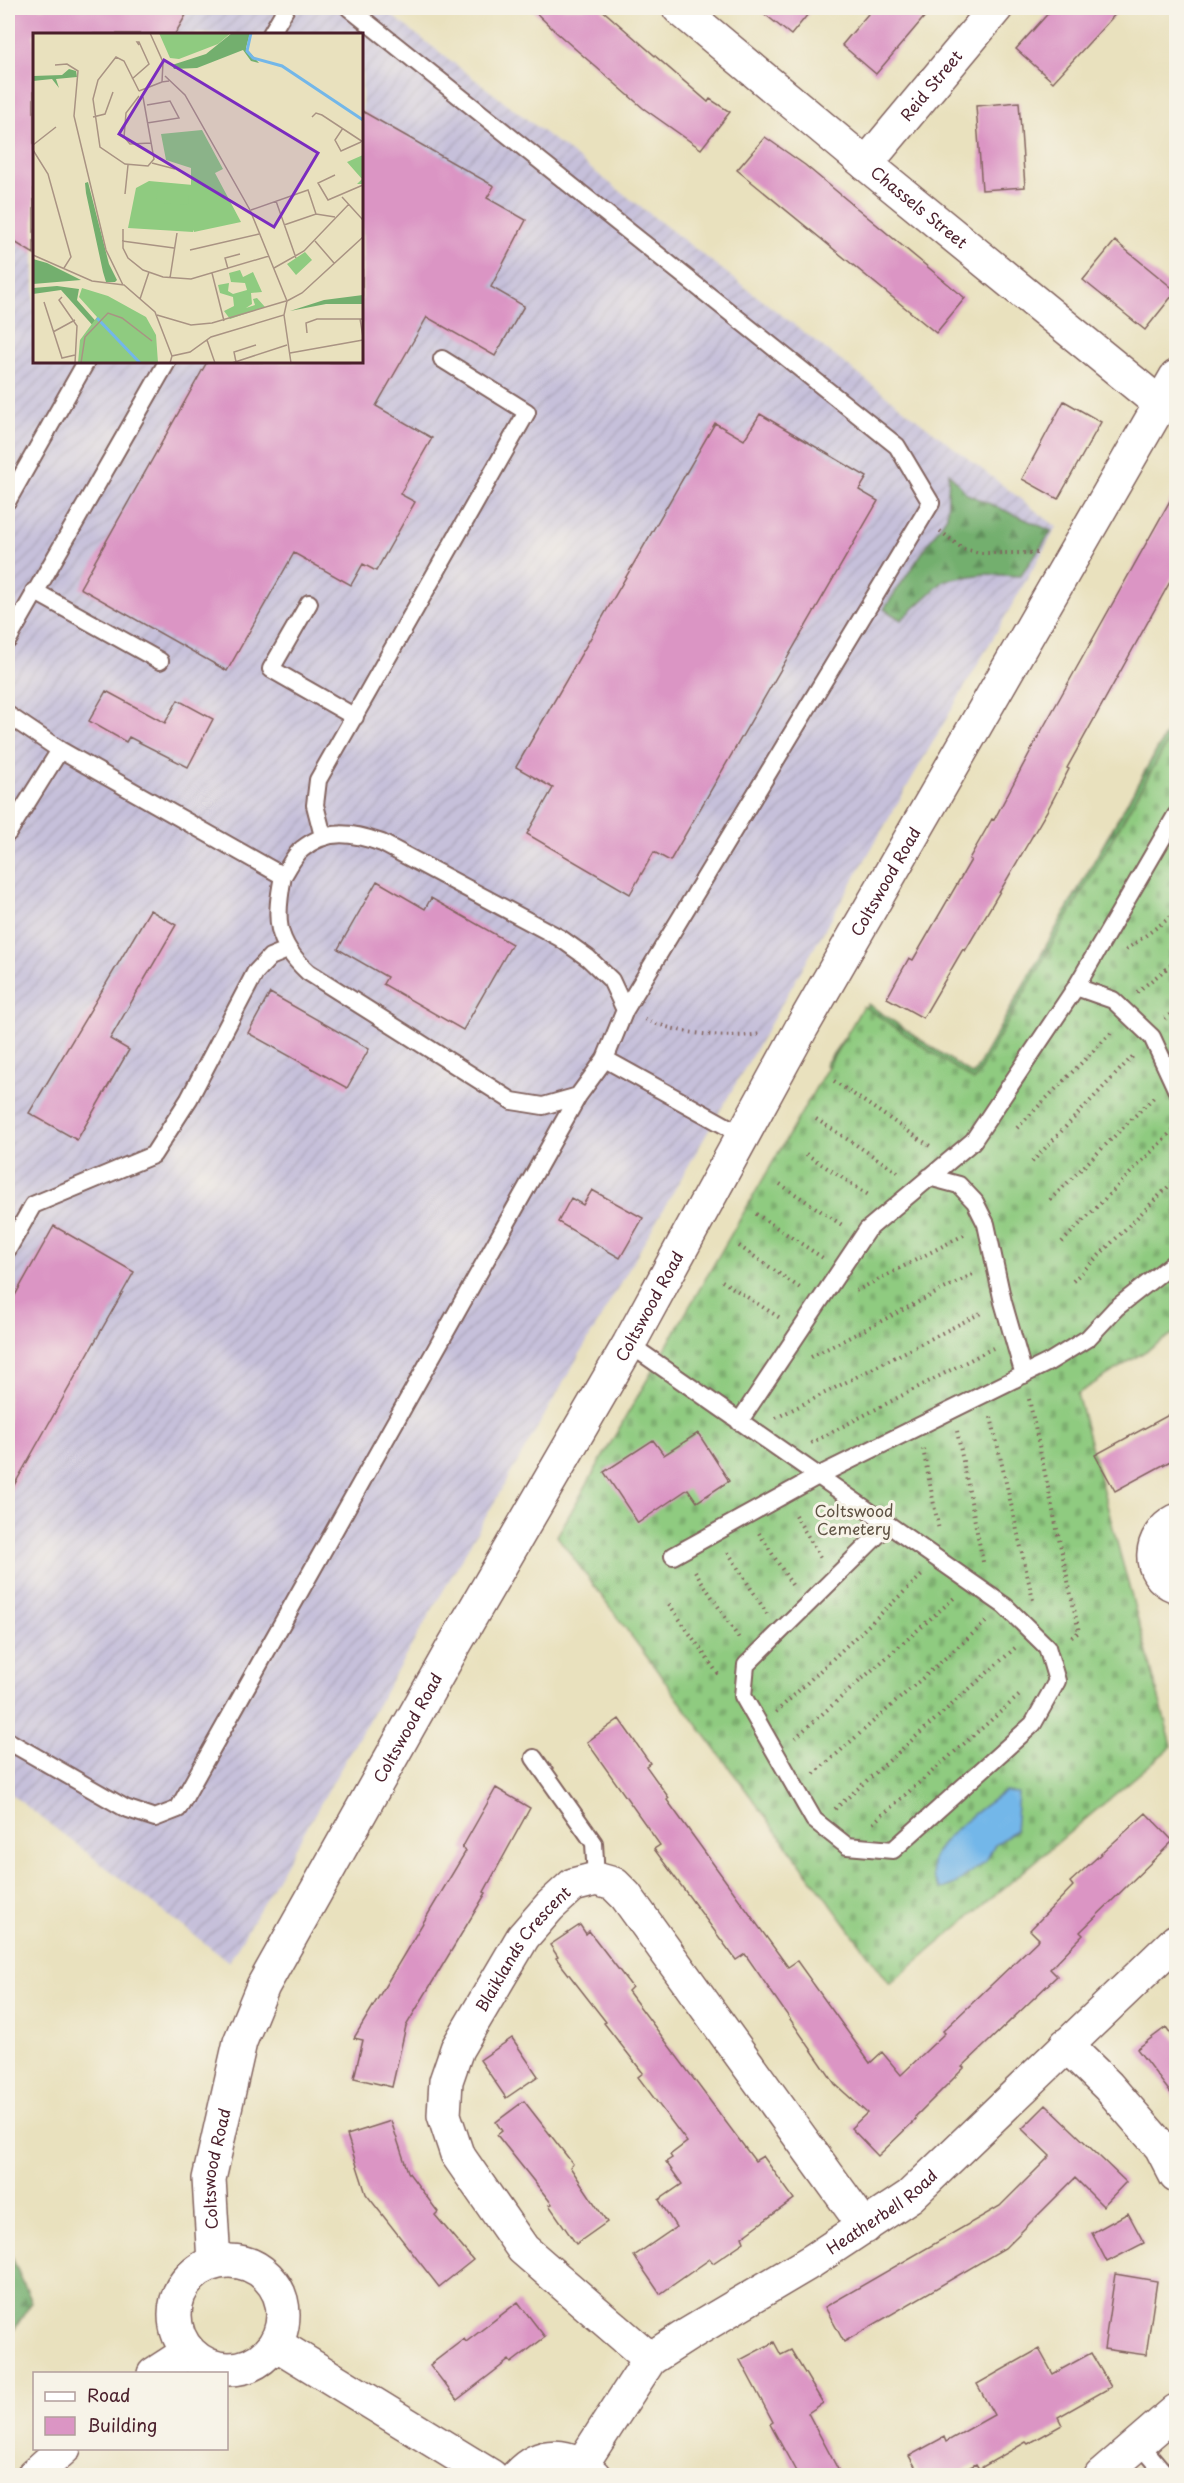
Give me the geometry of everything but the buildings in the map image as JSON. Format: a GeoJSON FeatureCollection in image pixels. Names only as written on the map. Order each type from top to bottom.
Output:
{"type":"FeatureCollection","features":[{"type":"Feature","properties":{"kind":"street","name":"Chassels Street"},"geometry":{"type":"LineString","coordinates":[[679,8],[866,164],[1168,391]]}},
{"type":"Feature","properties":{"kind":"street","name":"Reid Street"},"geometry":{"type":"LineString","coordinates":[[866,164],[996,8]]}},
{"type":"Feature","properties":{"kind":"street","name":"Coltswood Road"},"geometry":{"type":"LineString","coordinates":[[214,2262],[209,2179],[240,2042],[262,1986],[629,1344],[802,1027],[1168,391]]}},
{"type":"Feature","properties":{"kind":"street"},"geometry":{"type":"LineString","coordinates":[[1176,1521],[1160,1534],[1155,1545],[1154,1556],[1156,1568],[1162,1577],[1176,1586]]}},
{"type":"Feature","properties":{"kind":"street","name":"Blaiklands Crescent"},"geometry":{"type":"LineString","coordinates":[[650,2360],[523,2249],[457,2154],[444,2115],[446,2081],[457,2049],[523,1937],[550,1906],[573,1885],[597,1879],[614,1884],[626,1896],[865,2227]]}},
{"type":"Feature","properties":{"kind":"street","name":"Heatherbell Road"},"geometry":{"type":"LineString","coordinates":[[588,2470],[650,2360],[865,2227],[910,2196],[1176,1941]]}},
{"type":"Feature","properties":{"kind":"street"},"geometry":{"type":"LineString","coordinates":[[1066,2045],[1108,2086],[1161,2147],[1176,2176]]}},
{"type":"Feature","properties":{"kind":"street"},"geometry":{"type":"LineString","coordinates":[[214,2262],[242,2262],[265,2275],[279,2297],[284,2322],[276,2344],[256,2363],[229,2370],[207,2366],[188,2352],[174,2322],[179,2293],[195,2272],[214,2262]]}},
{"type":"Feature","properties":{"kind":"street"},"geometry":{"type":"LineString","coordinates":[[276,2344],[491,2475]]}},
{"type":"Feature","properties":{"kind":"street"},"geometry":{"type":"LineString","coordinates":[[156,2372],[188,2352]]}},
{"type":"Feature","properties":{"kind":"street"},"geometry":{"type":"LineString","coordinates":[[1101,2475],[1176,2411]]}},
{"type":"Feature","properties":{"kind":"street"},"geometry":{"type":"LineString","coordinates":[[33,2475],[62,2450]]}},
{"type":"Feature","properties":{"kind":"street"},"geometry":{"type":"LineString","coordinates":[[517,2475],[536,2460],[553,2456],[568,2458],[588,2470]]}},
{"type":"Feature","properties":{"kind":"lane"},"geometry":{"type":"LineString","coordinates":[[272,33],[286,8]]}},
{"type":"Feature","properties":{"kind":"lane"},"geometry":{"type":"LineString","coordinates":[[8,1741],[125,1808],[155,1818],[178,1809],[578,1096],[605,1059],[625,1010],[931,503],[897,446],[349,8]]}},
{"type":"Feature","properties":{"kind":"lane"},"geometry":{"type":"LineString","coordinates":[[323,836],[315,805],[318,780],[527,412],[442,359]]}},
{"type":"Feature","properties":{"kind":"lane"},"geometry":{"type":"LineString","coordinates":[[8,500],[85,363]]}},
{"type":"Feature","properties":{"kind":"lane"},"geometry":{"type":"LineString","coordinates":[[8,640],[34,591],[167,363]]}},
{"type":"Feature","properties":{"kind":"lane"},"geometry":{"type":"LineString","coordinates":[[34,591],[160,661]]}},
{"type":"Feature","properties":{"kind":"lane"},"geometry":{"type":"LineString","coordinates":[[309,603],[271,669],[355,717]]}},
{"type":"Feature","properties":{"kind":"lane"},"geometry":{"type":"LineString","coordinates":[[8,715],[60,750],[283,876]]}},
{"type":"Feature","properties":{"kind":"lane"},"geometry":{"type":"LineString","coordinates":[[8,833],[60,750]]}},
{"type":"Feature","properties":{"kind":"lane"},"geometry":{"type":"LineString","coordinates":[[745,1426],[784,1353],[867,1230],[973,1141],[1076,987],[1176,815]]}},
{"type":"Feature","properties":{"kind":"lane"},"geometry":{"type":"LineString","coordinates":[[578,1096],[543,1106],[512,1101],[308,972],[290,957],[280,934],[278,903],[283,876],[301,850],[323,836],[356,834],[382,843],[560,938],[588,958],[611,980],[625,1010]]}},
{"type":"Feature","properties":{"kind":"lane"},"geometry":{"type":"LineString","coordinates":[[8,1249],[33,1206],[153,1155],[189,1099],[255,973],[270,957],[287,950]]}},
{"type":"Feature","properties":{"kind":"lane"},"geometry":{"type":"LineString","coordinates":[[1076,987],[1113,1000],[1152,1037],[1174,1084]]}},
{"type":"Feature","properties":{"kind":"lane"},"geometry":{"type":"LineString","coordinates":[[605,1059],[744,1136]]}},
{"type":"Feature","properties":{"kind":"lane"},"geometry":{"type":"LineString","coordinates":[[923,1181],[959,1185],[975,1202],[986,1224],[1003,1302],[1024,1375]]}},
{"type":"Feature","properties":{"kind":"lane"},"geometry":{"type":"LineString","coordinates":[[677,1554],[818,1476],[1024,1375],[1088,1338],[1116,1308],[1176,1261]]}},
{"type":"Feature","properties":{"kind":"lane"},"geometry":{"type":"LineString","coordinates":[[629,1344],[1005,1606],[1047,1647],[1057,1681],[1033,1724],[893,1850],[847,1846],[814,1820],[743,1695],[746,1665],[888,1525]]}},
{"type":"Feature","properties":{"kind":"lane"},"geometry":{"type":"LineString","coordinates":[[534,1758],[594,1843],[597,1879]]}},
{"type":"Feature","properties":{"kind":"lane"},"geometry":{"type":"LineString","coordinates":[[1140,2444],[1167,2475]]}},
{"type":"Feature","properties":{"kind":"path"},"geometry":{"type":"LineString","coordinates":[[921,520],[937,528],[963,549],[980,553],[1076,553]]}},
{"type":"Feature","properties":{"kind":"path"},"geometry":{"type":"LineString","coordinates":[[1017,1128],[1129,1016],[1133,995],[1176,961]]}},
{"type":"Feature","properties":{"kind":"path"},"geometry":{"type":"LineString","coordinates":[[625,1010],[655,1023],[686,1031],[745,1036],[802,1027]]}},
{"type":"Feature","properties":{"kind":"path"},"geometry":{"type":"LineString","coordinates":[[1032,1162],[1152,1037],[1162,1021],[1176,1010]]}},
{"type":"Feature","properties":{"kind":"path"},"geometry":{"type":"LineString","coordinates":[[834,1081],[950,1160]]}},
{"type":"Feature","properties":{"kind":"path"},"geometry":{"type":"LineString","coordinates":[[1050,1200],[1174,1084]]}},
{"type":"Feature","properties":{"kind":"path"},"geometry":{"type":"LineString","coordinates":[[816,1119],[923,1181]]}},
{"type":"Feature","properties":{"kind":"path"},"geometry":{"type":"LineString","coordinates":[[1062,1242],[1176,1127]]}},
{"type":"Feature","properties":{"kind":"path"},"geometry":{"type":"LineString","coordinates":[[806,1154],[891,1209]]}},
{"type":"Feature","properties":{"kind":"path"},"geometry":{"type":"LineString","coordinates":[[1073,1281],[1176,1179]]}},
{"type":"Feature","properties":{"kind":"path"},"geometry":{"type":"LineString","coordinates":[[780,1184],[862,1238]]}},
{"type":"Feature","properties":{"kind":"path"},"geometry":{"type":"LineString","coordinates":[[756,1214],[841,1269]]}},
{"type":"Feature","properties":{"kind":"path"},"geometry":{"type":"LineString","coordinates":[[739,1246],[819,1302],[851,1294],[986,1224]]}},
{"type":"Feature","properties":{"kind":"path"},"geometry":{"type":"LineString","coordinates":[[784,1353],[800,1363],[994,1262]]}},
{"type":"Feature","properties":{"kind":"path"},"geometry":{"type":"LineString","coordinates":[[722,1281],[800,1331]]}},
{"type":"Feature","properties":{"kind":"path"},"geometry":{"type":"LineString","coordinates":[[745,1426],[1003,1302]]}},
{"type":"Feature","properties":{"kind":"path"},"geometry":{"type":"LineString","coordinates":[[785,1454],[823,1438],[1014,1338]]}},
{"type":"Feature","properties":{"kind":"path"},"geometry":{"type":"LineString","coordinates":[[819,1823],[1032,1632],[1034,1606],[986,1393]]}},
{"type":"Feature","properties":{"kind":"path"},"geometry":{"type":"LineString","coordinates":[[776,1755],[985,1569],[952,1410]]}},
{"type":"Feature","properties":{"kind":"path"},"geometry":{"type":"LineString","coordinates":[[761,1726],[938,1560],[942,1542],[918,1427]]}},
{"type":"Feature","properties":{"kind":"path"},"geometry":{"type":"LineString","coordinates":[[783,1495],[834,1578]]}},
{"type":"Feature","properties":{"kind":"path"},"geometry":{"type":"LineString","coordinates":[[748,1515],[807,1605]]}},
{"type":"Feature","properties":{"kind":"path"},"geometry":{"type":"LineString","coordinates":[[716,1532],[779,1632]]}},
{"type":"Feature","properties":{"kind":"path"},"geometry":{"type":"LineString","coordinates":[[677,1554],[754,1657]]}},
{"type":"Feature","properties":{"kind":"path"},"geometry":{"type":"LineString","coordinates":[[669,1604],[726,1685],[744,1689]]}},
{"type":"Feature","properties":{"kind":"path"},"geometry":{"type":"LineString","coordinates":[[796,1789],[1005,1606]]}},
{"type":"Feature","properties":{"kind":"shaded area"},"geometry":{"type":"Polygon","coordinates":[[[8,8],[382,8],[1057,527],[229,1962],[8,1792],[8,8]]]}},
{"type":"Feature","properties":{"kind":"green space"},"geometry":{"type":"Polygon","coordinates":[[[949,473],[967,494],[1052,531],[1020,576],[984,574],[945,580],[901,620],[884,609],[947,516],[949,473]]]}},
{"type":"Feature","properties":{"kind":"green space"},"geometry":{"type":"Polygon","coordinates":[[[1176,716],[1176,779],[991,1089],[853,1076],[825,1065],[868,1004],[973,1075],[1176,716]]]}},
{"type":"Feature","properties":{"kind":"green space","name":"Coltswood Cemetery"},"geometry":{"type":"Polygon","coordinates":[[[1176,728],[1176,1332],[1077,1394],[1172,1746],[890,1984],[557,1536],[863,1006],[974,1081],[1176,728]]]}},
{"type":"Feature","properties":{"kind":"green space"},"geometry":{"type":"Polygon","coordinates":[[[8,2249],[32,2302],[8,2339],[8,2249]]]}},
{"type":"Feature","properties":{"kind":"water"},"geometry":{"type":"Polygon","coordinates":[[[1005,1792],[1018,1793],[1015,1830],[994,1846],[986,1861],[955,1884],[940,1890],[932,1870],[935,1854],[963,1823],[1005,1792]]]}}]}
